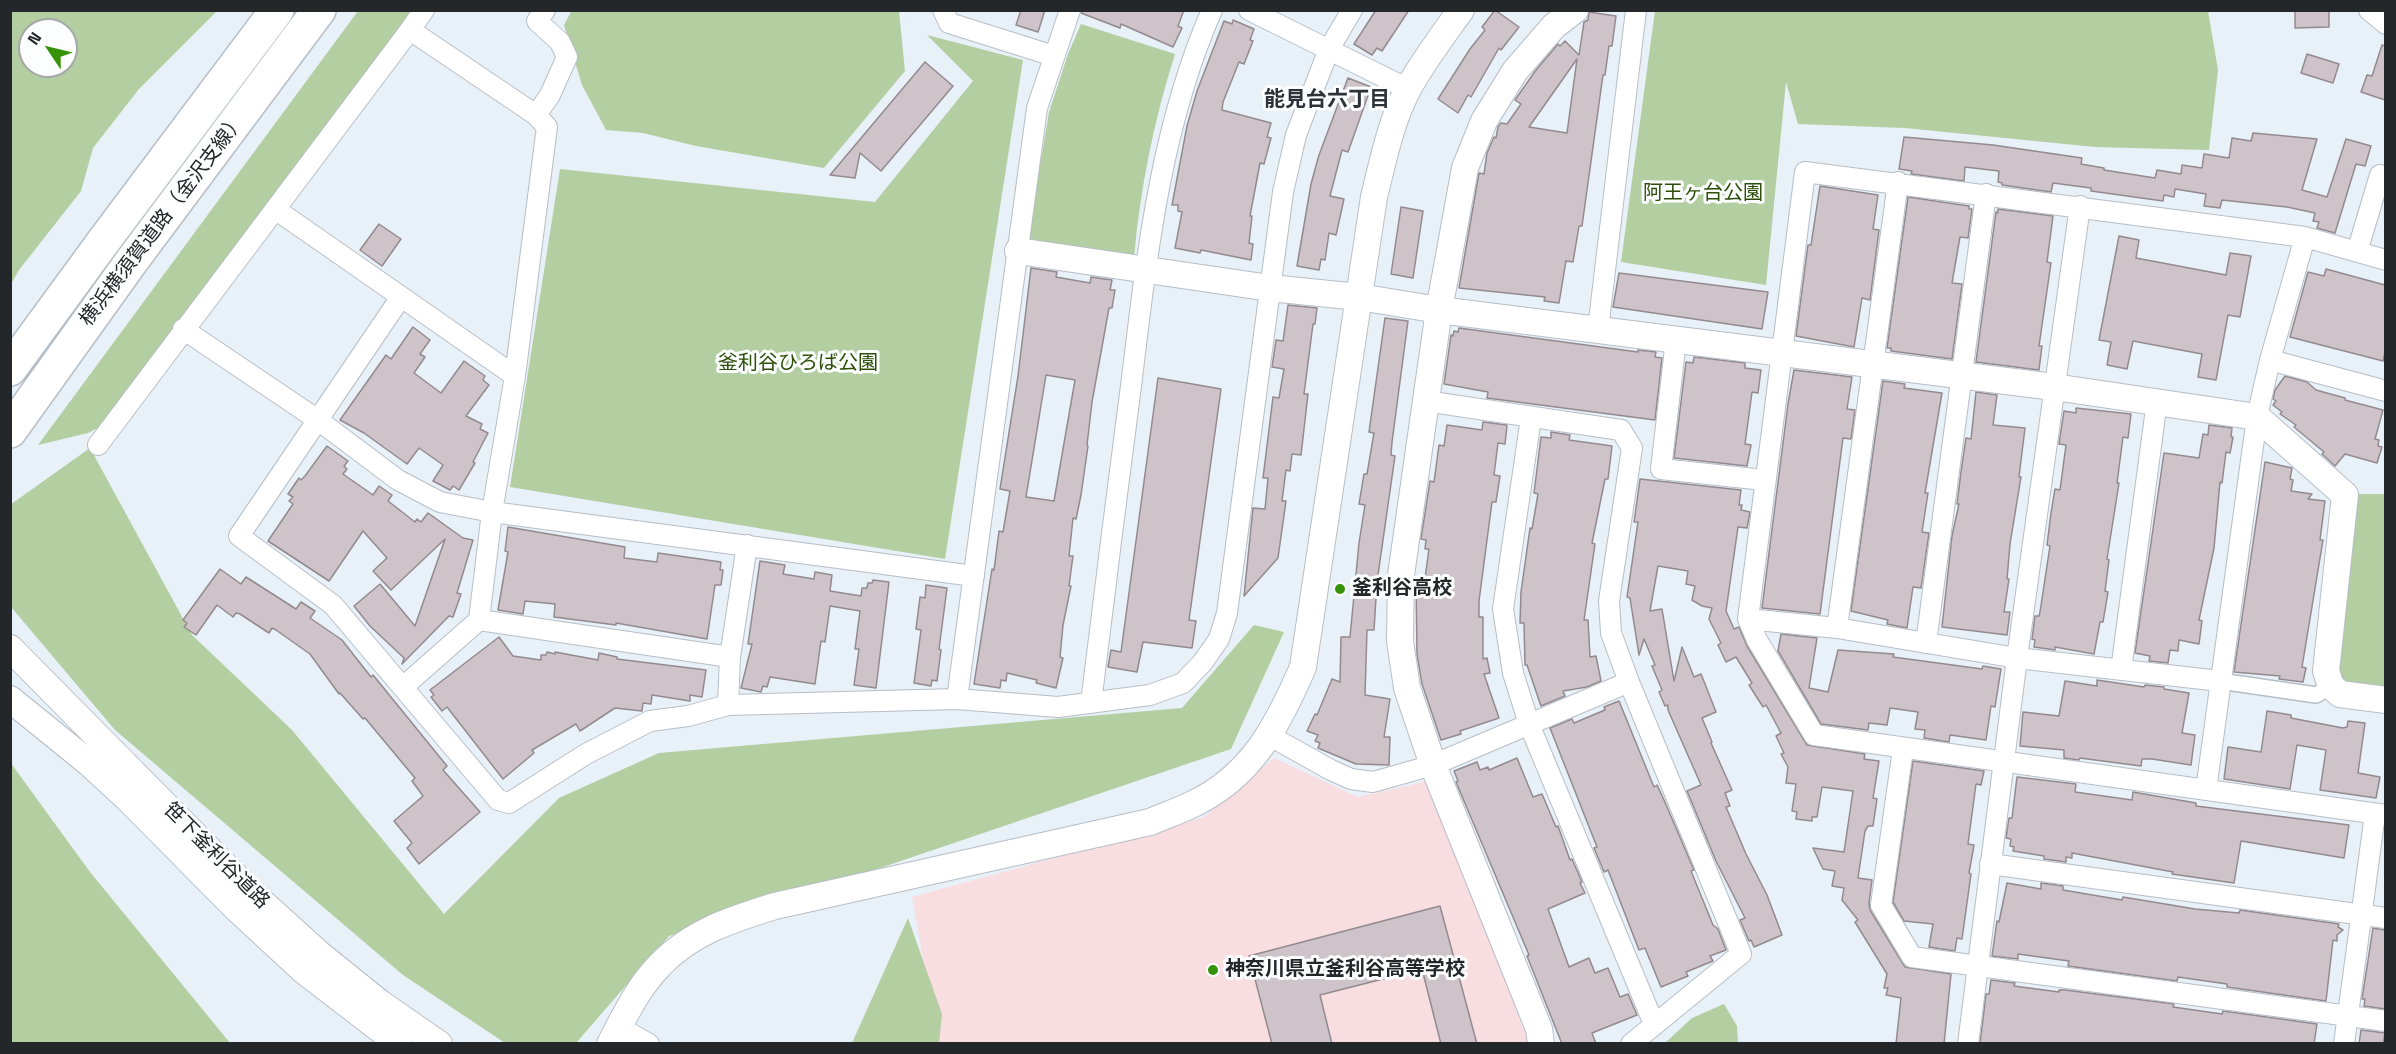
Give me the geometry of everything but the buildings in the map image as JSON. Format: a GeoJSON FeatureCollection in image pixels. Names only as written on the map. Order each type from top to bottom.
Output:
{"type":"FeatureCollection","features":[{"type":"Feature","properties":{"kind":"highway","name":"横浜横須賀道路（金沢支線）"},"geometry":{"type":"LineString","coordinates":[[10,369],[110,232],[278,10]]}},
{"type":"Feature","properties":{"kind":"highway","name":"横浜横須賀道路（金沢支線）"},"geometry":{"type":"LineString","coordinates":[[10,431],[130,262],[319,10]]}},
{"type":"Feature","properties":{"kind":"street"},"geometry":{"type":"LineString","coordinates":[[98,444],[424,10]]}},
{"type":"Feature","properties":{"kind":"street"},"geometry":{"type":"LineString","coordinates":[[536,115],[550,95],[567,57],[560,42],[537,21],[545,10]]}},
{"type":"Feature","properties":{"kind":"street"},"geometry":{"type":"LineString","coordinates":[[943,10],[949,23],[1054,56]]}},
{"type":"Feature","properties":{"kind":"street"},"geometry":{"type":"LineString","coordinates":[[957,699],[1037,108],[1070,10]]}},
{"type":"Feature","properties":{"kind":"street"},"geometry":{"type":"LineString","coordinates":[[1091,703],[1145,270],[1170,133],[1185,78],[1212,10]]}},
{"type":"Feature","properties":{"kind":"street"},"geometry":{"type":"LineString","coordinates":[[1249,10],[1408,89]]}},
{"type":"Feature","properties":{"kind":"street"},"geometry":{"type":"LineString","coordinates":[[401,297],[238,536],[333,605],[498,800],[509,803],[586,754],[650,721],[688,716],[728,705],[957,699],[1058,707],[1150,695],[1182,683],[1203,663],[1219,639],[1227,613],[1283,192],[1296,135],[1329,49],[1352,10]]}},
{"type":"Feature","properties":{"kind":"street"},"geometry":{"type":"LineString","coordinates":[[649,1044],[614,1035],[644,985],[660,965],[686,942],[729,920],[775,906],[1150,822],[1194,804],[1220,788],[1244,768],[1270,736],[1284,711],[1303,667],[1374,197],[1389,140],[1408,89],[1461,10]]}},
{"type":"Feature","properties":{"kind":"street"},"geometry":{"type":"LineString","coordinates":[[1541,1044],[1539,1029],[1433,765],[1407,688],[1400,641],[1401,575],[1439,309],[1465,168],[1484,121],[1515,71],[1554,26],[1575,10]]}},
{"type":"Feature","properties":{"kind":"street"},"geometry":{"type":"LineString","coordinates":[[1598,329],[1636,10]]}},
{"type":"Feature","properties":{"kind":"street"},"geometry":{"type":"LineString","coordinates":[[2369,10],[2385,24]]}},
{"type":"Feature","properties":{"kind":"street"},"geometry":{"type":"LineString","coordinates":[[403,687],[479,620],[492,512],[515,376],[547,127],[536,115],[410,30]]}},
{"type":"Feature","properties":{"kind":"street"},"geometry":{"type":"LineString","coordinates":[[2344,1044],[2360,914],[2380,814],[1814,735],[1757,640],[1748,619],[1805,172],[1898,182],[2305,237],[2385,260]]}},
{"type":"Feature","properties":{"kind":"street"},"geometry":{"type":"LineString","coordinates":[[2357,252],[2380,175]]}},
{"type":"Feature","properties":{"kind":"street"},"geometry":{"type":"LineString","coordinates":[[1837,628],[1898,182]]}},
{"type":"Feature","properties":{"kind":"street"},"geometry":{"type":"LineString","coordinates":[[1926,643],[1986,195]]}},
{"type":"Feature","properties":{"kind":"street"},"geometry":{"type":"LineString","coordinates":[[1968,1044],[2017,658],[2080,206]]}},
{"type":"Feature","properties":{"kind":"street"},"geometry":{"type":"LineString","coordinates":[[275,208],[515,376]]}},
{"type":"Feature","properties":{"kind":"street"},"geometry":{"type":"LineString","coordinates":[[2206,790],[2257,417],[2270,360],[2305,237]]}},
{"type":"Feature","properties":{"kind":"street"},"geometry":{"type":"LineString","coordinates":[[1018,251],[1270,288],[1359,297],[1676,340],[2054,387],[2257,417],[2345,495],[2326,671],[2331,686],[2340,694],[2385,700]]}},
{"type":"Feature","properties":{"kind":"street"},"geometry":{"type":"LineString","coordinates":[[183,329],[318,420],[398,480],[440,502],[492,512],[974,576]]}},
{"type":"Feature","properties":{"kind":"street"},"geometry":{"type":"LineString","coordinates":[[1676,340],[1661,469],[1764,480]]}},
{"type":"Feature","properties":{"kind":"street"},"geometry":{"type":"LineString","coordinates":[[2270,360],[2385,391]]}},
{"type":"Feature","properties":{"kind":"street"},"geometry":{"type":"LineString","coordinates":[[1425,401],[1621,430],[1632,448],[1609,601],[1611,633],[1741,954],[1631,1044]]}},
{"type":"Feature","properties":{"kind":"street"},"geometry":{"type":"LineString","coordinates":[[2121,670],[2157,401]]}},
{"type":"Feature","properties":{"kind":"street"},"geometry":{"type":"LineString","coordinates":[[1531,418],[1503,609],[1513,673],[1529,724],[1654,1023]]}},
{"type":"Feature","properties":{"kind":"street"},"geometry":{"type":"LineString","coordinates":[[728,705],[730,657],[747,545]]}},
{"type":"Feature","properties":{"kind":"street"},"geometry":{"type":"LineString","coordinates":[[1748,619],[1837,628],[2017,658],[2220,681],[2316,695],[2331,686]]}},
{"type":"Feature","properties":{"kind":"street"},"geometry":{"type":"LineString","coordinates":[[479,620],[730,657]]}},
{"type":"Feature","properties":{"kind":"street","name":"笹下釜利谷道路"},"geometry":{"type":"LineString","coordinates":[[10,648],[255,896],[318,953],[380,1004],[439,1044]]}},
{"type":"Feature","properties":{"kind":"street"},"geometry":{"type":"LineString","coordinates":[[1270,736],[1331,770],[1373,782],[1433,765],[1629,682]]}},
{"type":"Feature","properties":{"kind":"street","name":"笹下釜利谷道路"},"geometry":{"type":"LineString","coordinates":[[10,699],[128,799],[238,910],[304,970],[399,1044]]}},
{"type":"Feature","properties":{"kind":"street"},"geometry":{"type":"LineString","coordinates":[[1903,749],[1881,904],[1912,957],[2385,1021]]}},
{"type":"Feature","properties":{"kind":"street"},"geometry":{"type":"LineString","coordinates":[[1990,864],[2385,918]]}},
{"type":"Feature","properties":{"kind":"shaded area","name":"神奈川県立釜利谷高等学校"},"geometry":{"type":"Polygon","coordinates":[[[1274,758],[1358,797],[1428,781],[1529,1043],[938,1043],[912,897],[1204,817],[1274,758]]]}},
{"type":"Feature","properties":{"kind":"green space"},"geometry":{"type":"Polygon","coordinates":[[[11,10],[217,11],[139,89],[93,148],[81,191],[19,270],[11,284],[11,10]]]}},
{"type":"Feature","properties":{"kind":"green space"},"geometry":{"type":"Polygon","coordinates":[[[572,10],[899,11],[905,71],[824,168],[696,146],[643,133],[606,130],[582,85],[564,25],[572,10]]]}},
{"type":"Feature","properties":{"kind":"green space"},"geometry":{"type":"Polygon","coordinates":[[[358,11],[417,11],[111,421],[88,433],[38,445],[358,11]]]}},
{"type":"Feature","properties":{"kind":"green space","name":"阿王ヶ台公園"},"geometry":{"type":"Polygon","coordinates":[[[1655,11],[2208,11],[2218,70],[2209,150],[2095,147],[1905,128],[1798,124],[1786,82],[1766,285],[1621,262],[1655,11]]]}},
{"type":"Feature","properties":{"kind":"green space"},"geometry":{"type":"Polygon","coordinates":[[[1081,24],[1175,54],[1149,155],[1134,258],[1027,243],[1049,112],[1068,54],[1081,24]]]}},
{"type":"Feature","properties":{"kind":"green space","name":"釜利谷ひろば公園"},"geometry":{"type":"Polygon","coordinates":[[[927,35],[1023,60],[945,559],[510,487],[560,169],[875,202],[973,81],[927,35]]]}},
{"type":"Feature","properties":{"kind":"green space"},"geometry":{"type":"Polygon","coordinates":[[[90,448],[192,635],[292,730],[444,914],[559,798],[659,753],[1182,708],[1254,625],[1284,632],[1231,749],[883,867],[669,936],[576,1043],[505,1043],[403,975],[115,730],[11,607],[10,505],[90,448]]]}},
{"type":"Feature","properties":{"kind":"green space"},"geometry":{"type":"Polygon","coordinates":[[[2356,494],[2385,494],[2385,689],[2346,684],[2335,670],[2356,494]]]}},
{"type":"Feature","properties":{"kind":"green space"},"geometry":{"type":"Polygon","coordinates":[[[10,762],[90,872],[230,1043],[11,1043],[10,762]]]}},
{"type":"Feature","properties":{"kind":"green space"},"geometry":{"type":"Polygon","coordinates":[[[908,918],[942,1014],[939,1043],[852,1043],[908,918]]]}},
{"type":"Feature","properties":{"kind":"green space"},"geometry":{"type":"Polygon","coordinates":[[[1724,1004],[1737,1026],[1738,1043],[1665,1043],[1692,1018],[1724,1004]]]}},
{"type":"Feature","properties":{"kind":"place","name":"釜利谷高校"},"geometry":{"type":"Point","coordinates":[1340,589]}},
{"type":"Feature","properties":{"kind":"place","name":"神奈川県立釜利谷高等学校"},"geometry":{"type":"Point","coordinates":[1213,970]}},
{"type":"Feature","properties":{"kind":"district","name":"能見台六丁目"},"geometry":{"type":"Point","coordinates":[1327,100]}}]}
